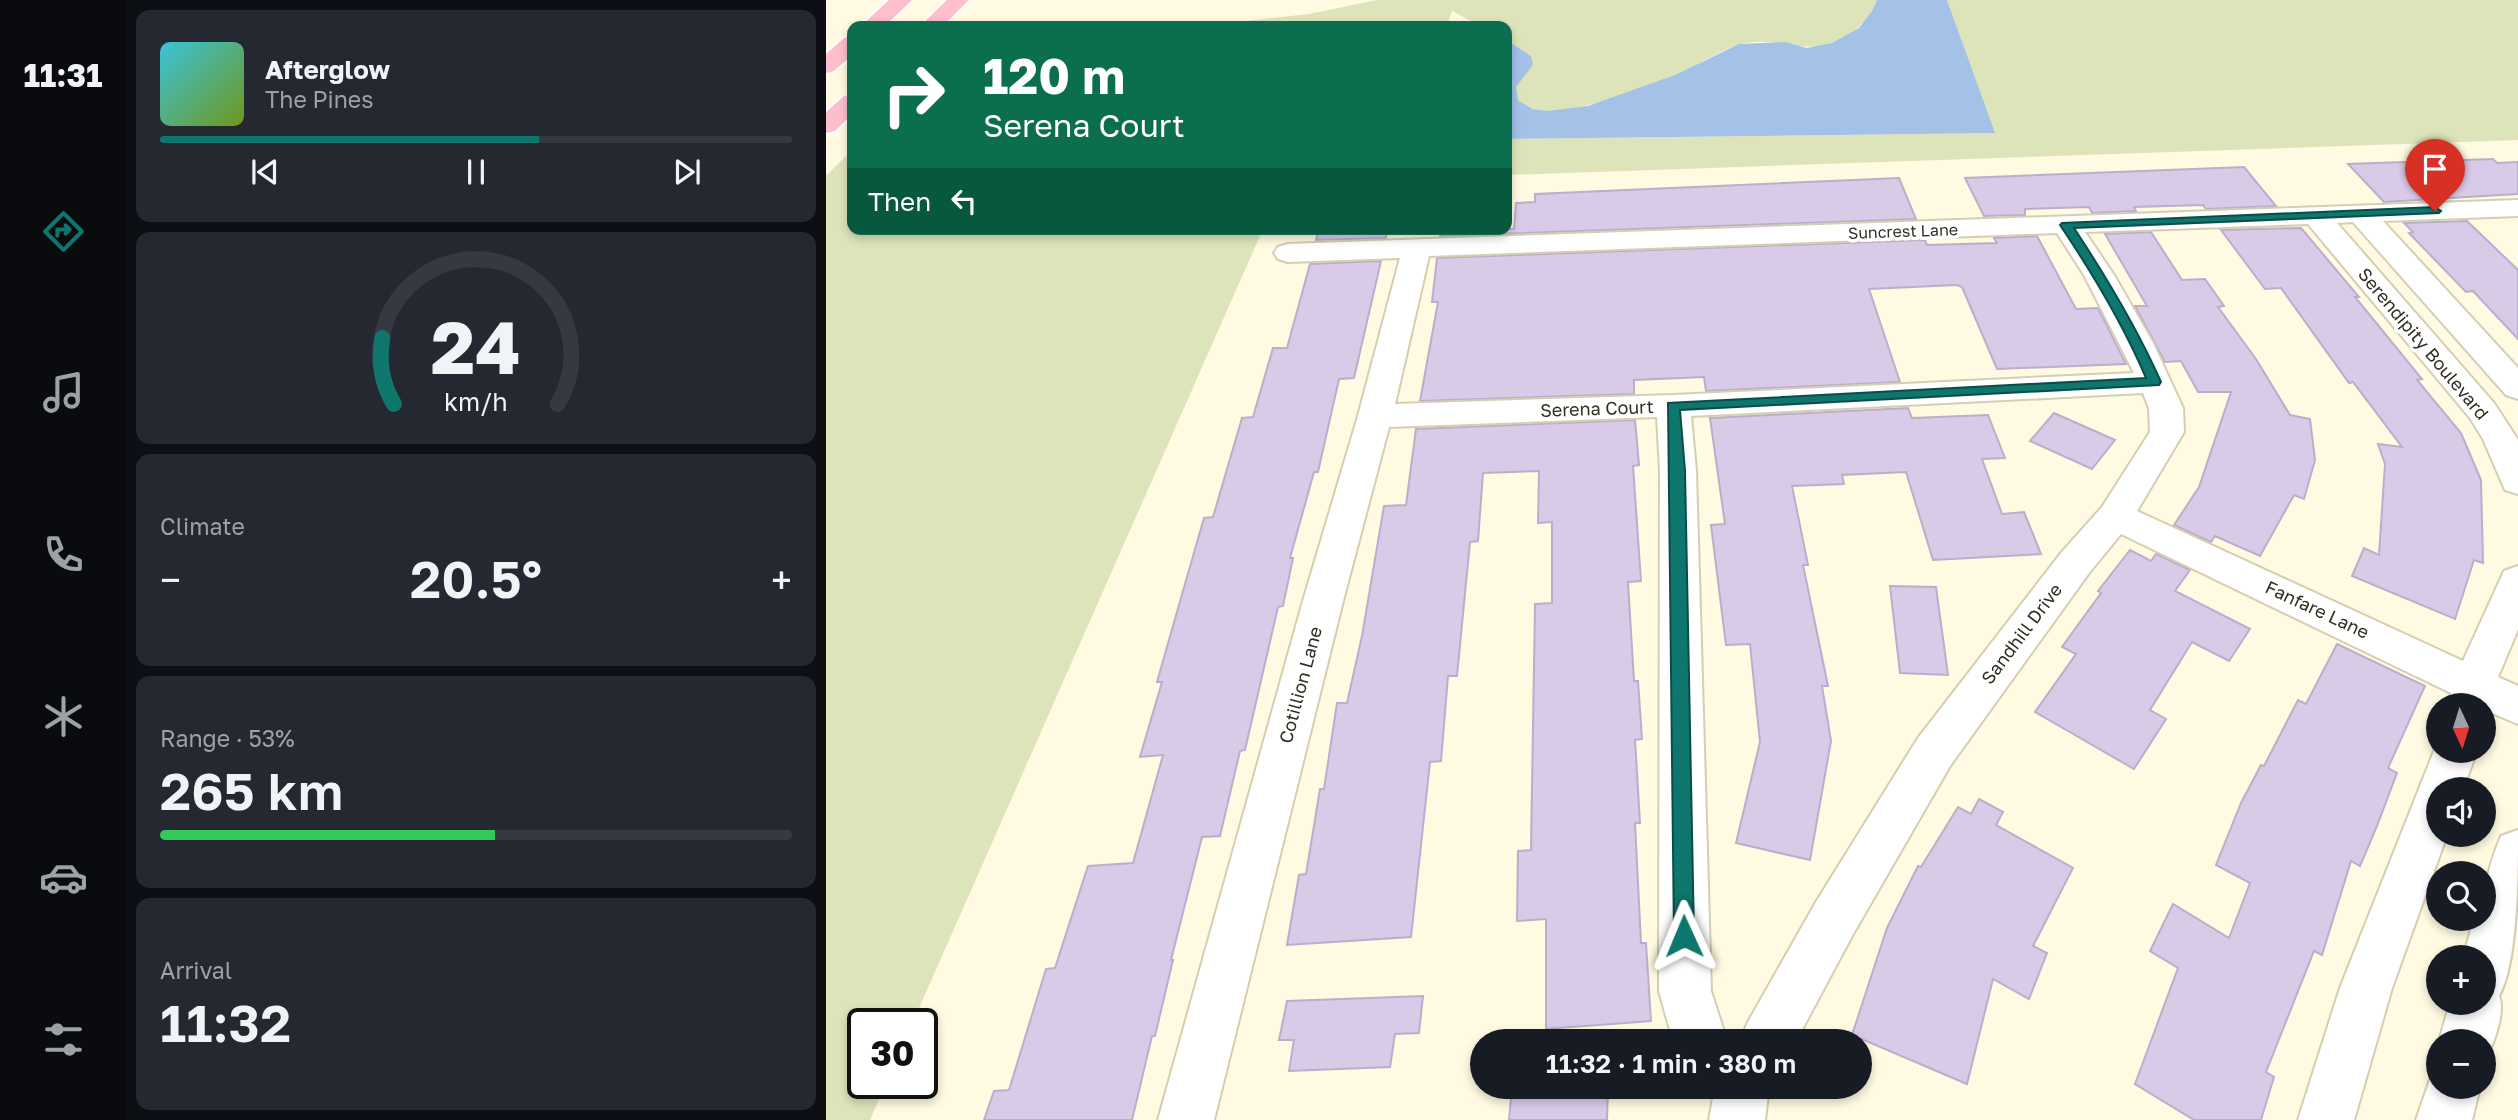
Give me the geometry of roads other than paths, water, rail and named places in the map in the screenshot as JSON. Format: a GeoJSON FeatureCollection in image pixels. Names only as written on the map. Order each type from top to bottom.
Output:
{"type":"FeatureCollection","features":[{"type":"Feature","properties":{"kind":"main road"},"geometry":{"type":"LineString","coordinates":[[878,21],[902,0]]}},
{"type":"Feature","properties":{"kind":"main road"},"geometry":{"type":"LineString","coordinates":[[936,21],[959,0]]}},
{"type":"Feature","properties":{"kind":"main road"},"geometry":{"type":"LineString","coordinates":[[826,66],[847,47]]}},
{"type":"Feature","properties":{"kind":"main road"},"geometry":{"type":"LineString","coordinates":[[826,126],[847,106]]}},
{"type":"Feature","properties":{"kind":"street","name":"Suncrest Lane"},"geometry":{"type":"LineString","coordinates":[[1287,253],[2518,208]]}},
{"type":"Feature","properties":{"kind":"street","name":"Serendipity Boulevard"},"geometry":{"type":"LineString","coordinates":[[2360,213],[2518,388]]}},
{"type":"Feature","properties":{"kind":"street","name":"Serendipity Boulevard"},"geometry":{"type":"LineString","coordinates":[[2315,215],[2482,411],[2500,439],[2518,481]]}},
{"type":"Feature","properties":{"kind":"street","name":"Sandhill Drive"},"geometry":{"type":"LineString","coordinates":[[1774,1029],[1834,919],[1934,752],[2075,563],[2115,516],[2167,432],[2166,408],[2137,343],[2099,275],[2066,225]]}},
{"type":"Feature","properties":{"kind":"street","name":"Cotillion Lane"},"geometry":{"type":"LineString","coordinates":[[1186,1120],[1323,601],[1375,416],[1416,250]]}},
{"type":"Feature","properties":{"kind":"street","name":"Serena Court"},"geometry":{"type":"LineString","coordinates":[[1375,416],[1673,406],[2154,382]]}},
{"type":"Feature","properties":{"kind":"street"},"geometry":{"type":"LineString","coordinates":[[1673,406],[1678,471],[1685,991],[1696,1029]]}},
{"type":"Feature","properties":{"kind":"street","name":"Fanfare Lane"},"geometry":{"type":"LineString","coordinates":[[2115,516],[2467,693]]}},
{"type":"Feature","properties":{"kind":"street"},"geometry":{"type":"LineString","coordinates":[[2472,693],[2518,581]]}},
{"type":"Feature","properties":{"kind":"street","name":"Fanfare Lane"},"geometry":{"type":"LineString","coordinates":[[2496,701],[2518,706]]}},
{"type":"Feature","properties":{"kind":"street"},"geometry":{"type":"LineString","coordinates":[[2326,1120],[2366,988],[2426,828]]}},
{"type":"Feature","properties":{"kind":"street"},"geometry":{"type":"LineString","coordinates":[[2492,945],[2518,852]]}},
{"type":"Feature","properties":{"kind":"street"},"geometry":{"type":"LineString","coordinates":[[1737,1120],[1740,1099]]}},
{"type":"Feature","properties":{"kind":"street"},"geometry":{"type":"LineString","coordinates":[[2444,1120],[2450,1099]]}},
{"type":"Feature","properties":{"kind":"water"},"geometry":{"type":"Polygon","coordinates":[[[1877,0],[1947,0],[1995,133],[1512,139],[1512,43],[1531,56],[1533,65],[1516,87],[1518,100],[1532,109],[1547,111],[1588,106],[1675,75],[1739,44],[1785,42],[1807,48],[1832,43],[1859,28],[1877,0]]]}}]}
